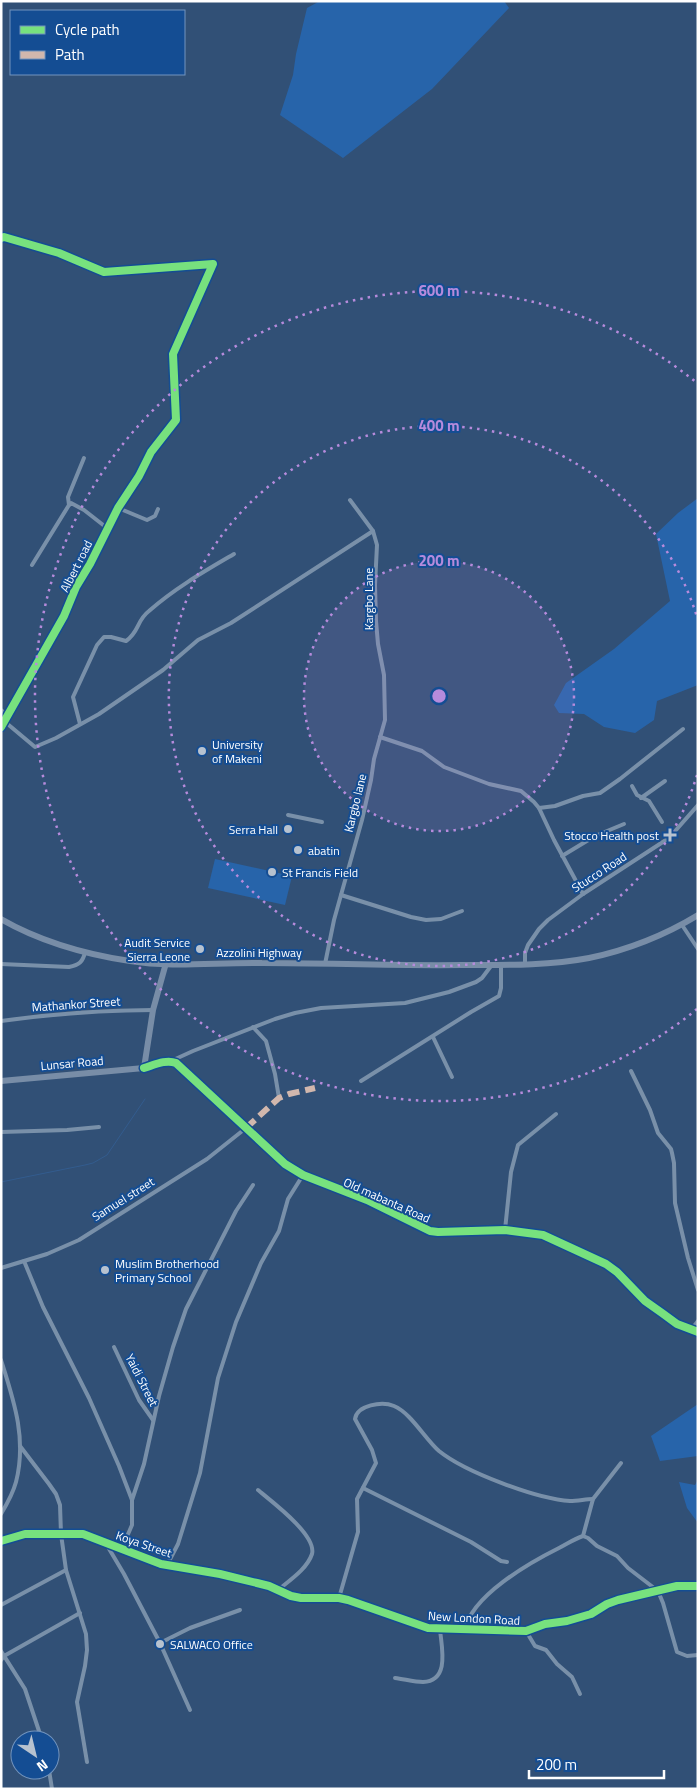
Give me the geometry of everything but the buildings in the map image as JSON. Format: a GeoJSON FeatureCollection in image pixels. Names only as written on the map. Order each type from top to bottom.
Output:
{"type":"FeatureCollection","features":[{"type":"Feature","properties":{"kind":"main road","name":"Azzolini Highway"},"geometry":{"type":"LineString","coordinates":[[1,919],[44,940],[85,952],[132,961],[166,963],[501,966],[571,961],[612,952],[658,935],[698,915]]}},
{"type":"Feature","properties":{"kind":"main road"},"geometry":{"type":"LineString","coordinates":[[144,1068],[153,1010],[166,963]]}},
{"type":"Feature","properties":{"kind":"main road","name":"Lunsar Road"},"geometry":{"type":"LineString","coordinates":[[1,1081],[144,1068]]}},
{"type":"Feature","properties":{"kind":"street","name":"Albert road"},"geometry":{"type":"LineString","coordinates":[[1,238],[59,252],[104,272],[213,264],[173,354],[176,420],[151,452],[140,476],[118,508],[90,564],[76,587],[64,616],[1,727]]}},
{"type":"Feature","properties":{"kind":"street"},"geometry":{"type":"LineString","coordinates":[[32,565],[68,504],[68,497],[84,458]]}},
{"type":"Feature","properties":{"kind":"street","name":"Kargbo Lane"},"geometry":{"type":"LineString","coordinates":[[350,500],[372,531],[378,550],[375,585],[376,621],[384,675],[384,705]]}},
{"type":"Feature","properties":{"kind":"street"},"geometry":{"type":"LineString","coordinates":[[68,504],[74,504],[108,528]]}},
{"type":"Feature","properties":{"kind":"street"},"geometry":{"type":"LineString","coordinates":[[118,508],[147,520],[155,516],[158,509]]}},
{"type":"Feature","properties":{"kind":"street"},"geometry":{"type":"LineString","coordinates":[[4,721],[35,747],[56,738],[99,714],[163,670],[198,640],[231,623],[372,531]]}},
{"type":"Feature","properties":{"kind":"street"},"geometry":{"type":"LineString","coordinates":[[80,724],[73,697],[97,645],[104,638],[111,636],[126,641],[136,633],[139,622],[149,610],[184,585],[234,554]]}},
{"type":"Feature","properties":{"kind":"street","name":"Kargbo lane"},"geometry":{"type":"LineString","coordinates":[[325,964],[341,895],[362,820],[374,760],[385,720],[384,705]]}},
{"type":"Feature","properties":{"kind":"street"},"geometry":{"type":"LineString","coordinates":[[1,710],[8,716]]}},
{"type":"Feature","properties":{"kind":"street"},"geometry":{"type":"LineString","coordinates":[[539,808],[555,806],[583,796],[600,793],[683,729]]}},
{"type":"Feature","properties":{"kind":"street"},"geometry":{"type":"LineString","coordinates":[[380,737],[422,751],[444,766],[489,784],[521,791],[539,808],[583,894]]}},
{"type":"Feature","properties":{"kind":"street"},"geometry":{"type":"LineString","coordinates":[[641,798],[665,781]]}},
{"type":"Feature","properties":{"kind":"street"},"geometry":{"type":"LineString","coordinates":[[632,786],[641,798],[649,801],[662,822]]}},
{"type":"Feature","properties":{"kind":"street","name":"Stucco Road"},"geometry":{"type":"LineString","coordinates":[[525,965],[525,953],[539,929],[583,894],[670,838],[698,805]]}},
{"type":"Feature","properties":{"kind":"street"},"geometry":{"type":"LineString","coordinates":[[288,815],[322,822]]}},
{"type":"Feature","properties":{"kind":"street"},"geometry":{"type":"LineString","coordinates":[[562,856],[595,836],[624,824]]}},
{"type":"Feature","properties":{"kind":"street"},"geometry":{"type":"LineString","coordinates":[[341,895],[426,920],[441,919],[462,911]]}},
{"type":"Feature","properties":{"kind":"street"},"geometry":{"type":"LineString","coordinates":[[682,924],[698,949]]}},
{"type":"Feature","properties":{"kind":"street"},"geometry":{"type":"LineString","coordinates":[[1,964],[77,965],[81,962],[85,952]]}},
{"type":"Feature","properties":{"kind":"street"},"geometry":{"type":"LineString","coordinates":[[144,1068],[171,1061],[275,1018],[321,1008],[386,1005],[425,998],[476,982],[491,966]]}},
{"type":"Feature","properties":{"kind":"street"},"geometry":{"type":"LineString","coordinates":[[360,1081],[499,996],[501,966]]}},
{"type":"Feature","properties":{"kind":"street","name":"Mathankor Street"},"geometry":{"type":"LineString","coordinates":[[1,1021],[57,1014],[153,1010]]}},
{"type":"Feature","properties":{"kind":"street"},"geometry":{"type":"LineString","coordinates":[[253,1027],[266,1042],[271,1056],[279,1098]]}},
{"type":"Feature","properties":{"kind":"street"},"geometry":{"type":"LineString","coordinates":[[433,1037],[452,1077]]}},
{"type":"Feature","properties":{"kind":"street","name":"Old mabanta Road"},"geometry":{"type":"LineString","coordinates":[[171,1061],[182,1068],[276,1156],[303,1175],[367,1200],[430,1231],[506,1230],[543,1235],[606,1264],[617,1272],[646,1301],[677,1324],[698,1332]]}},
{"type":"Feature","properties":{"kind":"street"},"geometry":{"type":"LineString","coordinates":[[631,1071],[650,1110],[658,1132],[672,1153],[675,1203],[698,1290]]}},
{"type":"Feature","properties":{"kind":"street"},"geometry":{"type":"LineString","coordinates":[[506,1230],[510,1172],[518,1145],[556,1114]]}},
{"type":"Feature","properties":{"kind":"street"},"geometry":{"type":"LineString","coordinates":[[1,1132],[99,1127]]}},
{"type":"Feature","properties":{"kind":"street","name":"Samuel street"},"geometry":{"type":"LineString","coordinates":[[1,1268],[47,1254],[79,1240],[207,1159],[246,1128]]}},
{"type":"Feature","properties":{"kind":"street"},"geometry":{"type":"LineString","coordinates":[[167,1565],[178,1544],[200,1473],[218,1378],[236,1322],[261,1263],[279,1231],[288,1199],[303,1175]]}},
{"type":"Feature","properties":{"kind":"street"},"geometry":{"type":"LineString","coordinates":[[122,1548],[132,1524],[132,1500],[144,1464],[153,1421],[173,1347],[186,1309],[236,1210],[253,1185]]}},
{"type":"Feature","properties":{"kind":"street"},"geometry":{"type":"LineString","coordinates":[[24,1261],[43,1307],[89,1398],[120,1466],[132,1500]]}},
{"type":"Feature","properties":{"kind":"street"},"geometry":{"type":"LineString","coordinates":[[691,1330],[698,1321]]}},
{"type":"Feature","properties":{"kind":"street","name":"Yaidi Street"},"geometry":{"type":"LineString","coordinates":[[114,1347],[139,1400],[153,1421]]}},
{"type":"Feature","properties":{"kind":"street"},"geometry":{"type":"LineString","coordinates":[[1,1360],[18,1417],[20,1446],[16,1483],[1,1514]]}},
{"type":"Feature","properties":{"kind":"street"},"geometry":{"type":"LineString","coordinates":[[339,1598],[358,1532],[357,1499],[376,1463],[355,1416],[358,1412],[370,1406],[383,1403],[395,1406],[405,1413],[439,1451],[471,1470],[528,1492],[570,1501],[593,1499]]}},
{"type":"Feature","properties":{"kind":"street"},"geometry":{"type":"LineString","coordinates":[[20,1446],[56,1494],[60,1512],[60,1534],[66,1570],[86,1634],[86,1666],[77,1702],[87,1762]]}},
{"type":"Feature","properties":{"kind":"street"},"geometry":{"type":"LineString","coordinates":[[465,1630],[469,1616],[487,1595],[530,1563],[583,1536],[593,1499],[621,1463]]}},
{"type":"Feature","properties":{"kind":"street"},"geometry":{"type":"LineString","coordinates":[[363,1488],[471,1542],[501,1561],[507,1562]]}},
{"type":"Feature","properties":{"kind":"street"},"geometry":{"type":"LineString","coordinates":[[258,1490],[294,1520],[308,1537],[312,1547],[312,1554],[298,1574],[278,1590]]}},
{"type":"Feature","properties":{"kind":"street","name":"Koya Street"},"geometry":{"type":"LineString","coordinates":[[1,1540],[25,1534],[83,1534],[167,1565],[220,1574],[263,1584],[278,1590]]}},
{"type":"Feature","properties":{"kind":"street"},"geometry":{"type":"LineString","coordinates":[[583,1536],[597,1546],[617,1556],[628,1568],[658,1590],[677,1652],[687,1656],[698,1655]]}},
{"type":"Feature","properties":{"kind":"street"},"geometry":{"type":"LineString","coordinates":[[105,1542],[160,1643],[190,1710]]}},
{"type":"Feature","properties":{"kind":"street"},"geometry":{"type":"LineString","coordinates":[[1,1605],[66,1570]]}},
{"type":"Feature","properties":{"kind":"street","name":"New London Road"},"geometry":{"type":"LineString","coordinates":[[278,1590],[301,1598],[339,1598],[360,1603],[428,1628],[526,1631],[546,1624],[591,1614],[606,1604],[658,1590],[677,1586],[698,1586]]}},
{"type":"Feature","properties":{"kind":"street"},"geometry":{"type":"LineString","coordinates":[[160,1643],[190,1628],[240,1610]]}},
{"type":"Feature","properties":{"kind":"street"},"geometry":{"type":"LineString","coordinates":[[3,1658],[80,1613]]}},
{"type":"Feature","properties":{"kind":"street"},"geometry":{"type":"LineString","coordinates":[[395,1678],[424,1682],[438,1674],[442,1669],[443,1662],[440,1628]]}},
{"type":"Feature","properties":{"kind":"street"},"geometry":{"type":"LineString","coordinates":[[526,1631],[536,1646],[546,1650],[557,1664],[572,1677],[580,1694]]}},
{"type":"Feature","properties":{"kind":"street"},"geometry":{"type":"LineString","coordinates":[[1,1651],[3,1658],[25,1689],[39,1730]]}},
{"type":"Feature","properties":{"kind":"shaded area"},"geometry":{"type":"Polygon","coordinates":[[[320,1],[504,1],[509,8],[432,89],[343,158],[280,115],[293,75],[307,8],[320,1]]]}},
{"type":"Feature","properties":{"kind":"shaded area"},"geometry":{"type":"Polygon","coordinates":[[[698,498],[698,685],[657,701],[654,720],[635,733],[604,727],[584,714],[559,713],[554,705],[566,683],[614,649],[670,601],[656,534],[678,513],[698,498]]]}},
{"type":"Feature","properties":{"kind":"shaded area"},"geometry":{"type":"Polygon","coordinates":[[[215,859],[292,876],[285,905],[208,888],[215,859]]]}},
{"type":"Feature","properties":{"kind":"shaded area"},"geometry":{"type":"Polygon","coordinates":[[[698,1404],[698,1456],[660,1461],[651,1436],[698,1404]]]}},
{"type":"Feature","properties":{"kind":"shaded area"},"geometry":{"type":"Polygon","coordinates":[[[698,1479],[698,1523],[687,1508],[679,1482],[695,1485],[698,1479]]]}},
{"type":"Feature","properties":{"kind":"waterway"},"geometry":{"type":"LineString","coordinates":[[1,1182],[93,1163],[107,1155],[145,1099]]}},
{"type":"Feature","properties":{"kind":"marked path"},"geometry":{"type":"LineString","coordinates":[[246,1128],[279,1098],[315,1088]]}},
{"type":"Feature","properties":{"kind":"cycle path"},"geometry":{"type":"LineString","coordinates":[[1,238],[4,237],[59,253],[104,272],[213,264],[173,354],[176,420],[151,452],[139,476],[118,508],[90,564],[76,587],[64,616],[1,727]]}},
{"type":"Feature","properties":{"kind":"cycle path"},"geometry":{"type":"LineString","coordinates":[[144,1068],[164,1062],[176,1063],[285,1164],[303,1175],[367,1200],[430,1231],[505,1230],[543,1235],[606,1264],[617,1272],[645,1301],[677,1324],[698,1332]]}},
{"type":"Feature","properties":{"kind":"cycle path"},"geometry":{"type":"LineString","coordinates":[[1,1541],[25,1534],[83,1534],[161,1564],[220,1574],[269,1586],[291,1596],[301,1598],[339,1598],[348,1600],[428,1628],[526,1631],[545,1624],[567,1621],[591,1614],[607,1604],[618,1600],[677,1586],[698,1586]]}},
{"type":"Feature","properties":{"kind":"place","name":"University of Makeni"},"geometry":{"type":"Point","coordinates":[202,751]}},
{"type":"Feature","properties":{"kind":"place","name":"Serra Hall"},"geometry":{"type":"Point","coordinates":[288,829]}},
{"type":"Feature","properties":{"kind":"place","name":"Stocco Health post"},"geometry":{"type":"Point","coordinates":[670,835]}},
{"type":"Feature","properties":{"kind":"place","name":"abatin"},"geometry":{"type":"Point","coordinates":[298,850]}},
{"type":"Feature","properties":{"kind":"place","name":"St Francis Field"},"geometry":{"type":"Point","coordinates":[272,872]}},
{"type":"Feature","properties":{"kind":"place","name":"Audit Service Sierra Leone"},"geometry":{"type":"Point","coordinates":[200,949]}},
{"type":"Feature","properties":{"kind":"place","name":"Muslim Brotherhood Primary School"},"geometry":{"type":"Point","coordinates":[105,1270]}},
{"type":"Feature","properties":{"kind":"place","name":"SALWACO Office"},"geometry":{"type":"Point","coordinates":[160,1644]}}]}
